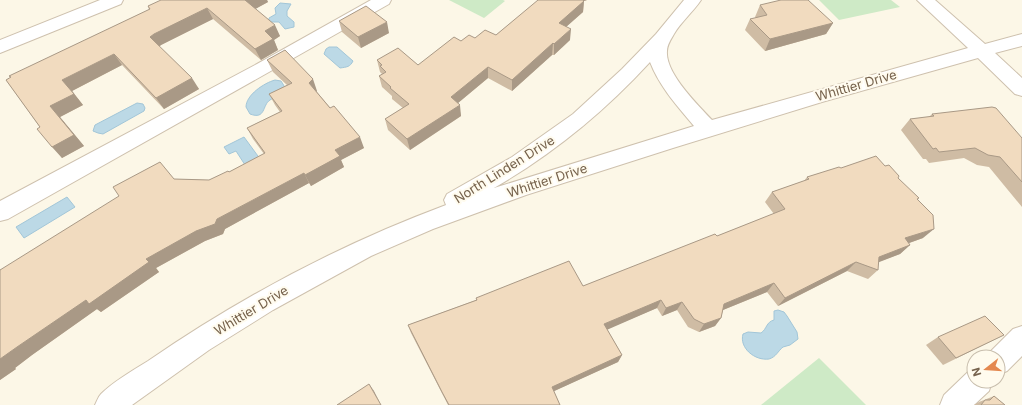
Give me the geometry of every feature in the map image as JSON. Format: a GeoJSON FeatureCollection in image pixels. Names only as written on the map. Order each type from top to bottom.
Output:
{"type":"FeatureCollection","features":[{"type":"Feature","properties":{"kind":"street"},"geometry":{"type":"LineString","coordinates":[[0,47],[115,0]]}},
{"type":"Feature","properties":{"kind":"street"},"geometry":{"type":"LineString","coordinates":[[0,212],[263,68],[383,0]]}},
{"type":"Feature","properties":{"kind":"street","name":"North Linden Drive"},"geometry":{"type":"LineString","coordinates":[[366,248],[482,186],[528,158],[564,132],[603,99],[664,37],[693,0]]}},
{"type":"Feature","properties":{"kind":"street"},"geometry":{"type":"LineString","coordinates":[[925,0],[983,51],[1022,89]]}},
{"type":"Feature","properties":{"kind":"street","name":"North Linden Drive"},"geometry":{"type":"LineString","coordinates":[[664,37],[658,52],[661,68],[672,85],[708,129]]}},
{"type":"Feature","properties":{"kind":"street","name":"Whittier Drive"},"geometry":{"type":"LineString","coordinates":[[109,405],[148,376],[231,320],[299,281],[366,248],[436,218],[518,189],[708,129],[853,85],[1022,40]]}},
{"type":"Feature","properties":{"kind":"street"},"geometry":{"type":"LineString","coordinates":[[1006,354],[1022,338]]}},
{"type":"Feature","properties":{"kind":"street"},"geometry":{"type":"LineString","coordinates":[[954,405],[971,389]]}},
{"type":"Feature","properties":{"kind":"green space"},"geometry":{"type":"Polygon","coordinates":[[[449,0],[503,0],[505,1],[484,18],[449,0]]]}},
{"type":"Feature","properties":{"kind":"green space"},"geometry":{"type":"Polygon","coordinates":[[[819,0],[891,0],[900,7],[839,20],[819,0]]]}},
{"type":"Feature","properties":{"kind":"green space"},"geometry":{"type":"Polygon","coordinates":[[[819,358],[866,405],[761,405],[819,358]]]}},
{"type":"Feature","properties":{"kind":"water"},"geometry":{"type":"Polygon","coordinates":[[[280,3],[291,4],[287,11],[287,16],[294,22],[294,27],[285,29],[279,22],[269,22],[269,18],[276,14],[275,8],[280,3]]]}},
{"type":"Feature","properties":{"kind":"water"},"geometry":{"type":"Polygon","coordinates":[[[329,47],[337,47],[353,61],[352,63],[348,66],[340,68],[324,54],[326,49],[329,47]]]}},
{"type":"Feature","properties":{"kind":"water"},"geometry":{"type":"Polygon","coordinates":[[[275,80],[281,81],[286,89],[268,102],[261,114],[250,114],[246,107],[249,98],[256,90],[275,80]]]}},
{"type":"Feature","properties":{"kind":"water"},"geometry":{"type":"Polygon","coordinates":[[[137,103],[143,104],[145,108],[144,111],[103,134],[93,131],[95,125],[137,103]]]}},
{"type":"Feature","properties":{"kind":"water"},"geometry":{"type":"Polygon","coordinates":[[[244,137],[266,167],[247,168],[236,151],[229,154],[224,147],[244,137]]]}},
{"type":"Feature","properties":{"kind":"water"},"geometry":{"type":"Polygon","coordinates":[[[67,197],[75,207],[24,238],[16,227],[67,197]]]}},
{"type":"Feature","properties":{"kind":"water"},"geometry":{"type":"Polygon","coordinates":[[[778,310],[784,312],[787,316],[797,332],[798,339],[790,345],[783,347],[769,359],[758,358],[746,349],[742,339],[743,334],[748,332],[761,333],[769,322],[774,320],[774,311],[778,310]]]}},
{"type":"Feature","properties":{"kind":"building"},"geometry":{"type":"Polygon","coordinates":[[[161,0],[245,0],[275,25],[265,31],[273,39],[255,49],[207,8],[150,37],[192,78],[156,98],[114,54],[62,80],[74,94],[50,106],[74,135],[52,147],[37,129],[40,127],[6,80],[11,77],[9,76],[150,9],[148,6],[161,0]]]}},
{"type":"Feature","properties":{"kind":"building"},"geometry":{"type":"Polygon","coordinates":[[[538,0],[584,1],[559,23],[571,29],[512,80],[488,67],[451,97],[460,105],[407,139],[385,119],[409,104],[390,88],[391,87],[379,76],[386,72],[377,60],[398,48],[418,65],[454,37],[461,41],[469,35],[475,38],[485,30],[496,35],[538,0]]]}},
{"type":"Feature","properties":{"kind":"building"},"geometry":{"type":"Polygon","coordinates":[[[781,0],[808,0],[833,23],[770,39],[750,19],[767,15],[760,5],[781,0]]]}},
{"type":"Feature","properties":{"kind":"building"},"geometry":{"type":"Polygon","coordinates":[[[366,6],[387,22],[358,37],[339,21],[366,6]]]}},
{"type":"Feature","properties":{"kind":"building"},"geometry":{"type":"Polygon","coordinates":[[[285,50],[313,79],[309,83],[330,108],[334,106],[360,137],[335,150],[340,156],[305,175],[304,173],[217,219],[215,224],[196,231],[146,259],[149,262],[89,304],[86,300],[0,359],[0,270],[119,196],[113,187],[160,162],[174,179],[209,180],[228,171],[229,172],[265,153],[247,128],[282,111],[269,94],[292,83],[267,60],[285,50]]]}},
{"type":"Feature","properties":{"kind":"building"},"geometry":{"type":"Polygon","coordinates":[[[992,107],[996,108],[1022,138],[1022,182],[1000,157],[988,155],[975,148],[939,152],[936,148],[933,149],[910,119],[934,116],[932,114],[992,107]]]}},
{"type":"Feature","properties":{"kind":"building"},"geometry":{"type":"Polygon","coordinates":[[[876,156],[885,166],[889,165],[899,176],[898,178],[919,198],[917,199],[933,215],[934,229],[905,238],[910,245],[879,257],[878,270],[856,262],[785,298],[774,283],[724,304],[721,318],[704,324],[694,319],[682,302],[666,308],[661,300],[604,324],[622,355],[552,387],[560,405],[449,405],[408,325],[477,300],[476,298],[569,261],[583,286],[715,234],[717,236],[785,209],[772,192],[809,179],[807,177],[839,167],[841,168],[876,156]]]}},
{"type":"Feature","properties":{"kind":"building"},"geometry":{"type":"Polygon","coordinates":[[[985,316],[1004,335],[975,349],[966,349],[966,353],[956,358],[938,337],[985,316]]]}},
{"type":"Feature","properties":{"kind":"building"},"geometry":{"type":"Polygon","coordinates":[[[369,384],[381,405],[337,405],[369,384]]]}},
{"type":"Feature","properties":{"kind":"building"},"geometry":{"type":"Polygon","coordinates":[[[994,396],[1005,405],[981,405],[985,400],[990,400],[994,396]]]}}]}
